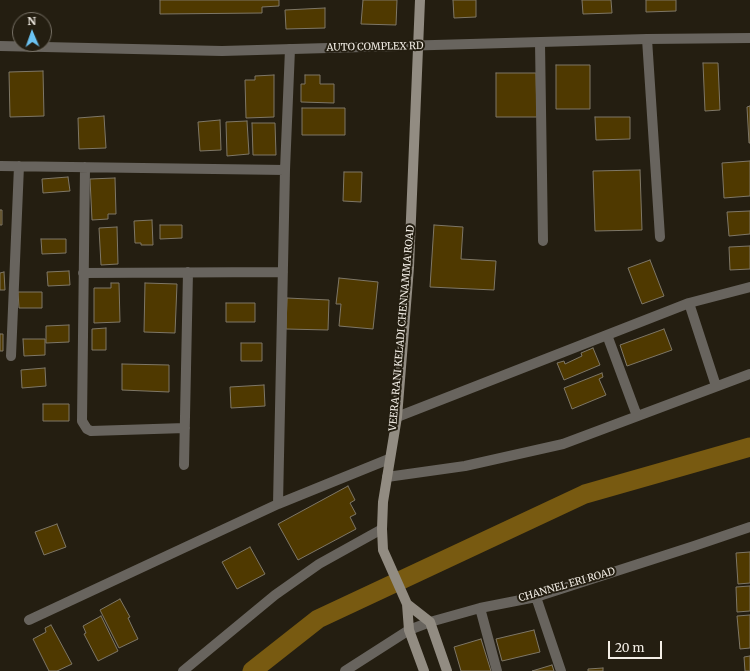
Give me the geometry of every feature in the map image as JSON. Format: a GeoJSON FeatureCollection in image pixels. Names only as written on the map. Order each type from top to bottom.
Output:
{"type":"FeatureCollection","features":[{"type":"Feature","properties":{"kind":"main road","name":"VEERA RANI KELADI CHENNAMMA ROAD"},"geometry":{"type":"LineString","coordinates":[[420,0],[409,266],[397,417],[383,502],[382,529],[383,550],[407,604],[409,630],[424,671]]}},
{"type":"Feature","properties":{"kind":"main road"},"geometry":{"type":"LineString","coordinates":[[407,604],[430,622],[447,671]]}},
{"type":"Feature","properties":{"kind":"street","name":"AUTO COMPLEX RD"},"geometry":{"type":"LineString","coordinates":[[0,46],[222,52],[647,39],[750,38]]}},
{"type":"Feature","properties":{"kind":"street"},"geometry":{"type":"LineString","coordinates":[[647,39],[660,237]]}},
{"type":"Feature","properties":{"kind":"street"},"geometry":{"type":"LineString","coordinates":[[540,43],[543,240]]}},
{"type":"Feature","properties":{"kind":"street"},"geometry":{"type":"LineString","coordinates":[[278,504],[285,170],[290,49]]}},
{"type":"Feature","properties":{"kind":"street"},"geometry":{"type":"LineString","coordinates":[[0,166],[285,170]]}},
{"type":"Feature","properties":{"kind":"street"},"geometry":{"type":"LineString","coordinates":[[11,356],[20,166]]}},
{"type":"Feature","properties":{"kind":"street"},"geometry":{"type":"LineString","coordinates":[[85,167],[82,421],[87,429],[91,431],[185,428]]}},
{"type":"Feature","properties":{"kind":"street"},"geometry":{"type":"LineString","coordinates":[[184,465],[188,272]]}},
{"type":"Feature","properties":{"kind":"street"},"geometry":{"type":"LineString","coordinates":[[83,273],[283,272]]}},
{"type":"Feature","properties":{"kind":"street"},"geometry":{"type":"LineString","coordinates":[[397,417],[688,303],[750,287]]}},
{"type":"Feature","properties":{"kind":"street"},"geometry":{"type":"LineString","coordinates":[[688,303],[716,386]]}},
{"type":"Feature","properties":{"kind":"street"},"geometry":{"type":"LineString","coordinates":[[607,335],[637,416]]}},
{"type":"Feature","properties":{"kind":"street"},"geometry":{"type":"LineString","coordinates":[[387,477],[464,466],[563,444],[750,374]]}},
{"type":"Feature","properties":{"kind":"street"},"geometry":{"type":"LineString","coordinates":[[29,620],[278,504],[389,460]]}},
{"type":"Feature","properties":{"kind":"street","name":"CHANNEL ERI ROAD"},"geometry":{"type":"LineString","coordinates":[[345,671],[409,630],[430,622],[480,608],[536,596],[750,527]]}},
{"type":"Feature","properties":{"kind":"street"},"geometry":{"type":"LineString","coordinates":[[183,671],[294,581],[319,564],[382,529]]}},
{"type":"Feature","properties":{"kind":"street"},"geometry":{"type":"LineString","coordinates":[[536,596],[561,671]]}},
{"type":"Feature","properties":{"kind":"street"},"geometry":{"type":"LineString","coordinates":[[480,608],[497,671]]}},
{"type":"Feature","properties":{"kind":"building"},"geometry":{"type":"Polygon","coordinates":[[[160,0],[279,0],[279,6],[262,7],[262,13],[160,14],[160,0]]]}},
{"type":"Feature","properties":{"kind":"building"},"geometry":{"type":"Polygon","coordinates":[[[363,0],[397,0],[396,25],[361,24],[363,0]]]}},
{"type":"Feature","properties":{"kind":"building"},"geometry":{"type":"Polygon","coordinates":[[[453,0],[476,0],[476,17],[454,18],[453,0]]]}},
{"type":"Feature","properties":{"kind":"building"},"geometry":{"type":"Polygon","coordinates":[[[582,0],[611,0],[612,13],[583,14],[582,0]]]}},
{"type":"Feature","properties":{"kind":"building"},"geometry":{"type":"Polygon","coordinates":[[[646,0],[676,0],[676,11],[646,12],[646,0]]]}},
{"type":"Feature","properties":{"kind":"building"},"geometry":{"type":"Polygon","coordinates":[[[325,8],[325,28],[286,29],[285,10],[325,8]]]}},
{"type":"Feature","properties":{"kind":"building"},"geometry":{"type":"Polygon","coordinates":[[[703,63],[718,63],[720,110],[705,111],[703,63]]]}},
{"type":"Feature","properties":{"kind":"building"},"geometry":{"type":"Polygon","coordinates":[[[556,65],[590,65],[590,109],[556,109],[556,65]]]}},
{"type":"Feature","properties":{"kind":"building"},"geometry":{"type":"Polygon","coordinates":[[[43,71],[44,116],[10,117],[9,72],[43,71]]]}},
{"type":"Feature","properties":{"kind":"building"},"geometry":{"type":"Polygon","coordinates":[[[496,73],[536,73],[537,117],[496,117],[496,73]]]}},
{"type":"Feature","properties":{"kind":"building"},"geometry":{"type":"Polygon","coordinates":[[[274,75],[274,117],[246,118],[245,80],[255,80],[255,76],[274,75]]]}},
{"type":"Feature","properties":{"kind":"building"},"geometry":{"type":"Polygon","coordinates":[[[305,75],[320,75],[320,84],[334,84],[334,103],[301,102],[301,84],[305,84],[305,75]]]}},
{"type":"Feature","properties":{"kind":"building"},"geometry":{"type":"Polygon","coordinates":[[[750,106],[750,143],[749,143],[747,107],[750,106]]]}},
{"type":"Feature","properties":{"kind":"building"},"geometry":{"type":"Polygon","coordinates":[[[302,108],[345,108],[345,135],[302,135],[302,108]]]}},
{"type":"Feature","properties":{"kind":"building"},"geometry":{"type":"Polygon","coordinates":[[[104,116],[106,148],[79,149],[78,118],[104,116]]]}},
{"type":"Feature","properties":{"kind":"building"},"geometry":{"type":"Polygon","coordinates":[[[595,117],[630,117],[630,139],[596,140],[595,117]]]}},
{"type":"Feature","properties":{"kind":"building"},"geometry":{"type":"Polygon","coordinates":[[[220,120],[221,150],[200,151],[198,122],[220,120]]]}},
{"type":"Feature","properties":{"kind":"building"},"geometry":{"type":"Polygon","coordinates":[[[247,121],[249,154],[227,156],[226,122],[247,121]]]}},
{"type":"Feature","properties":{"kind":"building"},"geometry":{"type":"Polygon","coordinates":[[[252,123],[275,123],[276,155],[253,155],[252,123]]]}},
{"type":"Feature","properties":{"kind":"building"},"geometry":{"type":"Polygon","coordinates":[[[750,161],[750,196],[724,198],[722,163],[750,161]]]}},
{"type":"Feature","properties":{"kind":"building"},"geometry":{"type":"Polygon","coordinates":[[[640,170],[642,230],[595,231],[593,171],[640,170]]]}},
{"type":"Feature","properties":{"kind":"building"},"geometry":{"type":"Polygon","coordinates":[[[344,172],[362,172],[361,202],[343,201],[344,172]]]}},
{"type":"Feature","properties":{"kind":"building"},"geometry":{"type":"Polygon","coordinates":[[[68,177],[70,191],[43,193],[42,179],[68,177]]]}},
{"type":"Feature","properties":{"kind":"building"},"geometry":{"type":"Polygon","coordinates":[[[115,178],[116,214],[108,214],[108,219],[92,220],[90,179],[115,178]]]}},
{"type":"Feature","properties":{"kind":"building"},"geometry":{"type":"Polygon","coordinates":[[[0,210],[2,210],[2,225],[0,225],[0,210]]]}},
{"type":"Feature","properties":{"kind":"building"},"geometry":{"type":"Polygon","coordinates":[[[750,211],[750,234],[729,236],[727,212],[750,211]]]}},
{"type":"Feature","properties":{"kind":"building"},"geometry":{"type":"Polygon","coordinates":[[[152,220],[153,245],[141,245],[141,243],[135,243],[134,221],[152,220]]]}},
{"type":"Feature","properties":{"kind":"building"},"geometry":{"type":"Polygon","coordinates":[[[160,225],[182,225],[182,238],[160,239],[160,225]]]}},
{"type":"Feature","properties":{"kind":"building"},"geometry":{"type":"Polygon","coordinates":[[[434,225],[463,227],[461,259],[496,261],[494,290],[430,287],[434,225]]]}},
{"type":"Feature","properties":{"kind":"building"},"geometry":{"type":"Polygon","coordinates":[[[117,227],[118,264],[101,265],[99,228],[117,227]]]}},
{"type":"Feature","properties":{"kind":"building"},"geometry":{"type":"Polygon","coordinates":[[[41,239],[66,239],[66,253],[42,254],[41,239]]]}},
{"type":"Feature","properties":{"kind":"building"},"geometry":{"type":"Polygon","coordinates":[[[750,246],[750,269],[730,270],[729,247],[750,246]]]}},
{"type":"Feature","properties":{"kind":"building"},"geometry":{"type":"Polygon","coordinates":[[[650,260],[664,296],[642,304],[628,268],[650,260]]]}},
{"type":"Feature","properties":{"kind":"building"},"geometry":{"type":"Polygon","coordinates":[[[69,271],[70,285],[48,286],[47,272],[69,271]]]}},
{"type":"Feature","properties":{"kind":"building"},"geometry":{"type":"Polygon","coordinates":[[[4,272],[5,290],[0,290],[0,273],[4,272]]]}},
{"type":"Feature","properties":{"kind":"building"},"geometry":{"type":"Polygon","coordinates":[[[339,278],[378,282],[373,329],[339,326],[341,304],[336,304],[339,278]]]}},
{"type":"Feature","properties":{"kind":"building"},"geometry":{"type":"Polygon","coordinates":[[[111,283],[119,283],[120,322],[94,323],[94,288],[111,288],[111,283]]]}},
{"type":"Feature","properties":{"kind":"building"},"geometry":{"type":"Polygon","coordinates":[[[145,283],[177,284],[175,333],[144,332],[145,283]]]}},
{"type":"Feature","properties":{"kind":"building"},"geometry":{"type":"Polygon","coordinates":[[[18,292],[42,292],[42,308],[19,308],[18,292]]]}},
{"type":"Feature","properties":{"kind":"building"},"geometry":{"type":"Polygon","coordinates":[[[287,298],[329,300],[328,330],[286,329],[287,298]]]}},
{"type":"Feature","properties":{"kind":"building"},"geometry":{"type":"Polygon","coordinates":[[[226,303],[255,303],[255,322],[226,322],[226,303]]]}},
{"type":"Feature","properties":{"kind":"building"},"geometry":{"type":"Polygon","coordinates":[[[69,325],[69,342],[46,343],[46,326],[69,325]]]}},
{"type":"Feature","properties":{"kind":"building"},"geometry":{"type":"Polygon","coordinates":[[[106,328],[106,350],[92,350],[92,329],[106,328]]]}},
{"type":"Feature","properties":{"kind":"building"},"geometry":{"type":"Polygon","coordinates":[[[664,329],[672,350],[627,366],[620,345],[664,329]]]}},
{"type":"Feature","properties":{"kind":"building"},"geometry":{"type":"Polygon","coordinates":[[[0,334],[3,334],[3,351],[0,351],[0,334]]]}},
{"type":"Feature","properties":{"kind":"building"},"geometry":{"type":"Polygon","coordinates":[[[23,339],[45,339],[45,355],[24,356],[23,339]]]}},
{"type":"Feature","properties":{"kind":"building"},"geometry":{"type":"Polygon","coordinates":[[[241,343],[262,343],[262,361],[241,361],[241,343]]]}},
{"type":"Feature","properties":{"kind":"building"},"geometry":{"type":"Polygon","coordinates":[[[593,348],[600,365],[564,380],[557,363],[564,361],[565,364],[582,356],[581,353],[593,348]]]}},
{"type":"Feature","properties":{"kind":"building"},"geometry":{"type":"Polygon","coordinates":[[[122,364],[169,365],[169,392],[122,390],[122,364]]]}},
{"type":"Feature","properties":{"kind":"building"},"geometry":{"type":"Polygon","coordinates":[[[45,368],[46,386],[22,388],[21,370],[45,368]]]}},
{"type":"Feature","properties":{"kind":"building"},"geometry":{"type":"Polygon","coordinates":[[[602,373],[603,377],[599,379],[606,395],[572,409],[564,388],[602,373]]]}},
{"type":"Feature","properties":{"kind":"building"},"geometry":{"type":"Polygon","coordinates":[[[264,385],[265,406],[231,408],[230,387],[264,385]]]}},
{"type":"Feature","properties":{"kind":"building"},"geometry":{"type":"Polygon","coordinates":[[[43,404],[69,404],[69,421],[43,421],[43,404]]]}},
{"type":"Feature","properties":{"kind":"building"},"geometry":{"type":"Polygon","coordinates":[[[348,486],[355,500],[350,503],[356,514],[350,517],[356,529],[298,560],[278,524],[348,486]]]}},
{"type":"Feature","properties":{"kind":"building"},"geometry":{"type":"Polygon","coordinates":[[[57,524],[66,547],[44,555],[35,532],[57,524]]]}},
{"type":"Feature","properties":{"kind":"building"},"geometry":{"type":"Polygon","coordinates":[[[250,547],[265,574],[237,589],[222,562],[250,547]]]}},
{"type":"Feature","properties":{"kind":"building"},"geometry":{"type":"Polygon","coordinates":[[[750,552],[750,583],[738,584],[736,553],[750,552]]]}},
{"type":"Feature","properties":{"kind":"building"},"geometry":{"type":"Polygon","coordinates":[[[750,586],[750,611],[737,612],[736,587],[750,586]]]}},
{"type":"Feature","properties":{"kind":"building"},"geometry":{"type":"Polygon","coordinates":[[[120,599],[130,617],[128,618],[138,639],[119,648],[100,610],[120,599]]]}},
{"type":"Feature","properties":{"kind":"building"},"geometry":{"type":"Polygon","coordinates":[[[750,615],[750,648],[740,649],[737,616],[750,615]]]}},
{"type":"Feature","properties":{"kind":"building"},"geometry":{"type":"Polygon","coordinates":[[[101,616],[118,651],[98,661],[84,634],[86,633],[83,626],[101,616]]]}},
{"type":"Feature","properties":{"kind":"building"},"geometry":{"type":"Polygon","coordinates":[[[51,625],[72,664],[57,671],[49,671],[33,639],[46,632],[45,628],[51,625]]]}},
{"type":"Feature","properties":{"kind":"building"},"geometry":{"type":"Polygon","coordinates":[[[534,630],[540,652],[502,661],[496,639],[534,630]]]}},
{"type":"Feature","properties":{"kind":"building"},"geometry":{"type":"Polygon","coordinates":[[[481,639],[491,671],[461,671],[454,647],[481,639]]]}},
{"type":"Feature","properties":{"kind":"building"},"geometry":{"type":"Polygon","coordinates":[[[750,656],[750,671],[745,671],[744,657],[750,656]]]}},
{"type":"Feature","properties":{"kind":"building"},"geometry":{"type":"Polygon","coordinates":[[[552,665],[554,671],[532,671],[552,665]]]}},
{"type":"Feature","properties":{"kind":"building"},"geometry":{"type":"Polygon","coordinates":[[[603,668],[603,671],[588,671],[588,669],[603,668]]]}},
{"type":"Feature","properties":{"kind":"waterway"},"geometry":{"type":"LineString","coordinates":[[252,671],[318,619],[585,494],[750,447]]}}]}
